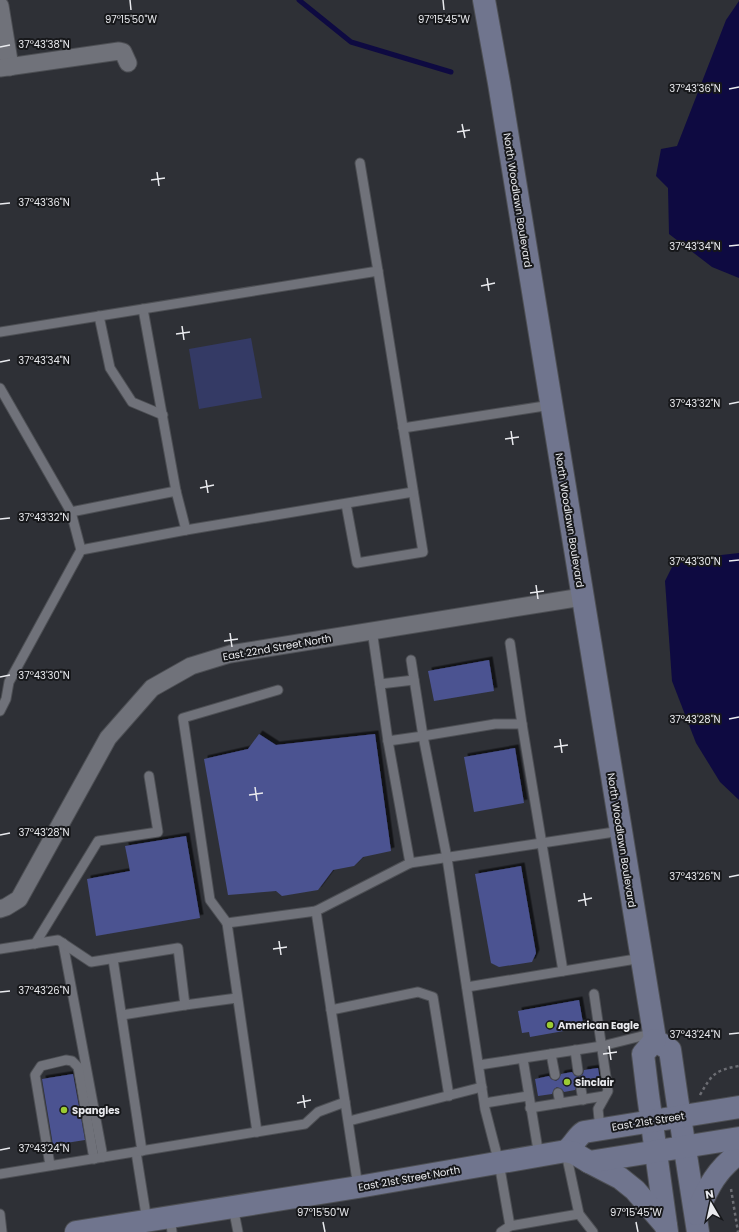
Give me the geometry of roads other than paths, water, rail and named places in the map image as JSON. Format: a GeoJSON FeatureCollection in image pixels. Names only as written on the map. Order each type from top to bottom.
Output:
{"type":"FeatureCollection","features":[{"type":"Feature","properties":{"kind":"main road","name":"North Woodlawn Boulevard"},"geometry":{"type":"LineString","coordinates":[[484,0],[499,83],[655,1037]]}},
{"type":"Feature","properties":{"kind":"main road"},"geometry":{"type":"LineString","coordinates":[[667,1229],[643,1054],[655,1037],[670,1050],[697,1223]]}},
{"type":"Feature","properties":{"kind":"main road","name":"East 21st Street"},"geometry":{"type":"LineString","coordinates":[[566,1151],[576,1143],[580,1134],[584,1132],[739,1107]]}},
{"type":"Feature","properties":{"kind":"main road"},"geometry":{"type":"LineString","coordinates":[[589,1162],[739,1138]]}},
{"type":"Feature","properties":{"kind":"main road"},"geometry":{"type":"LineString","coordinates":[[566,1151],[574,1153],[620,1178],[635,1190],[667,1229]]}},
{"type":"Feature","properties":{"kind":"main road","name":"East 21st Street North"},"geometry":{"type":"LineString","coordinates":[[79,1232],[147,1221],[171,1225],[233,1207],[566,1151]]}},
{"type":"Feature","properties":{"kind":"main road"},"geometry":{"type":"LineString","coordinates":[[697,1223],[715,1176],[732,1158],[739,1153]]}},
{"type":"Feature","properties":{"kind":"street"},"geometry":{"type":"LineString","coordinates":[[0,6],[5,67],[118,50],[123,52],[128,63]]}},
{"type":"Feature","properties":{"kind":"street","name":"East 22nd Street North"},"geometry":{"type":"LineString","coordinates":[[0,909],[6,908],[19,899],[108,738],[152,688],[191,666],[230,654],[582,597]]}},
{"type":"Feature","properties":{"kind":"lane"},"geometry":{"type":"LineString","coordinates":[[346,504],[357,563],[423,552],[360,163]]}},
{"type":"Feature","properties":{"kind":"lane"},"geometry":{"type":"LineString","coordinates":[[0,332],[378,271]]}},
{"type":"Feature","properties":{"kind":"lane"},"geometry":{"type":"LineString","coordinates":[[143,309],[176,491],[186,530]]}},
{"type":"Feature","properties":{"kind":"lane"},"geometry":{"type":"LineString","coordinates":[[99,316],[110,368],[132,402],[162,415]]}},
{"type":"Feature","properties":{"kind":"lane"},"geometry":{"type":"LineString","coordinates":[[0,388],[71,512],[81,550],[9,682],[6,699],[0,710]]}},
{"type":"Feature","properties":{"kind":"lane"},"geometry":{"type":"LineString","coordinates":[[403,428],[551,405]]}},
{"type":"Feature","properties":{"kind":"lane"},"geometry":{"type":"LineString","coordinates":[[71,512],[176,491]]}},
{"type":"Feature","properties":{"kind":"lane"},"geometry":{"type":"LineString","coordinates":[[81,550],[186,530],[413,492]]}},
{"type":"Feature","properties":{"kind":"lane"},"geometry":{"type":"LineString","coordinates":[[372,630],[388,741],[410,863]]}},
{"type":"Feature","properties":{"kind":"lane"},"geometry":{"type":"LineString","coordinates":[[510,643],[563,971]]}},
{"type":"Feature","properties":{"kind":"lane"},"geometry":{"type":"LineString","coordinates":[[411,660],[423,736],[447,858],[482,1087],[499,1163],[510,1226]]}},
{"type":"Feature","properties":{"kind":"lane"},"geometry":{"type":"LineString","coordinates":[[380,684],[414,680]]}},
{"type":"Feature","properties":{"kind":"lane"},"geometry":{"type":"LineString","coordinates":[[257,1132],[226,923],[210,900],[184,718],[278,690]]}},
{"type":"Feature","properties":{"kind":"lane"},"geometry":{"type":"LineString","coordinates":[[388,741],[495,724],[522,724]]}},
{"type":"Feature","properties":{"kind":"lane"},"geometry":{"type":"LineString","coordinates":[[35,944],[98,841],[158,832],[149,776]]}},
{"type":"Feature","properties":{"kind":"lane"},"geometry":{"type":"LineString","coordinates":[[226,923],[316,911],[410,863],[621,831]]}},
{"type":"Feature","properties":{"kind":"lane"},"geometry":{"type":"LineString","coordinates":[[316,911],[358,1187]]}},
{"type":"Feature","properties":{"kind":"lane"},"geometry":{"type":"LineString","coordinates":[[0,950],[58,940],[91,962],[178,948],[185,1005]]}},
{"type":"Feature","properties":{"kind":"lane"},"geometry":{"type":"LineString","coordinates":[[63,943],[99,1158]]}},
{"type":"Feature","properties":{"kind":"lane"},"geometry":{"type":"LineString","coordinates":[[467,987],[642,958]]}},
{"type":"Feature","properties":{"kind":"lane"},"geometry":{"type":"LineString","coordinates":[[113,959],[122,1015],[147,1221]]}},
{"type":"Feature","properties":{"kind":"lane"},"geometry":{"type":"LineString","coordinates":[[331,1010],[418,992],[433,997],[448,1096]]}},
{"type":"Feature","properties":{"kind":"lane"},"geometry":{"type":"LineString","coordinates":[[594,994],[608,1091],[598,1109],[600,1129]]}},
{"type":"Feature","properties":{"kind":"lane"},"geometry":{"type":"LineString","coordinates":[[122,1015],[237,998]]}},
{"type":"Feature","properties":{"kind":"lane"},"geometry":{"type":"LineString","coordinates":[[479,1065],[655,1037]]}},
{"type":"Feature","properties":{"kind":"lane"},"geometry":{"type":"LineString","coordinates":[[575,1050],[578,1071]]}},
{"type":"Feature","properties":{"kind":"lane"},"geometry":{"type":"LineString","coordinates":[[551,1054],[555,1075]]}},
{"type":"Feature","properties":{"kind":"lane"},"geometry":{"type":"LineString","coordinates":[[523,1059],[538,1156]]}},
{"type":"Feature","properties":{"kind":"lane"},"geometry":{"type":"LineString","coordinates":[[50,1165],[35,1074],[41,1066],[66,1060],[72,1061],[78,1067],[99,1158]]}},
{"type":"Feature","properties":{"kind":"lane"},"geometry":{"type":"LineString","coordinates":[[349,1121],[482,1087]]}},
{"type":"Feature","properties":{"kind":"lane"},"geometry":{"type":"LineString","coordinates":[[581,1089],[583,1100]]}},
{"type":"Feature","properties":{"kind":"lane"},"geometry":{"type":"LineString","coordinates":[[558,1093],[560,1103]]}},
{"type":"Feature","properties":{"kind":"lane"},"geometry":{"type":"LineString","coordinates":[[485,1103],[528,1096]]}},
{"type":"Feature","properties":{"kind":"lane"},"geometry":{"type":"LineString","coordinates":[[530,1108],[604,1096]]}},
{"type":"Feature","properties":{"kind":"lane"},"geometry":{"type":"LineString","coordinates":[[0,1174],[305,1124],[318,1112],[345,1102]]}},
{"type":"Feature","properties":{"kind":"lane"},"geometry":{"type":"LineString","coordinates":[[566,1151],[579,1214],[593,1232]]}},
{"type":"Feature","properties":{"kind":"lane"},"geometry":{"type":"LineString","coordinates":[[233,1207],[238,1232]]}},
{"type":"Feature","properties":{"kind":"lane"},"geometry":{"type":"LineString","coordinates":[[0,1214],[2,1232]]}},
{"type":"Feature","properties":{"kind":"lane"},"geometry":{"type":"LineString","coordinates":[[501,1232],[510,1226],[579,1214]]}},
{"type":"Feature","properties":{"kind":"waterway"},"geometry":{"type":"LineString","coordinates":[[299,0],[351,42],[451,72]]}},
{"type":"Feature","properties":{"kind":"place","name":"American Eagle"},"geometry":{"type":"Point","coordinates":[550,1025]}},
{"type":"Feature","properties":{"kind":"place","name":"Sinclair"},"geometry":{"type":"Point","coordinates":[567,1082]}},
{"type":"Feature","properties":{"kind":"place","name":"Spangles"},"geometry":{"type":"Point","coordinates":[64,1110]}}]}
